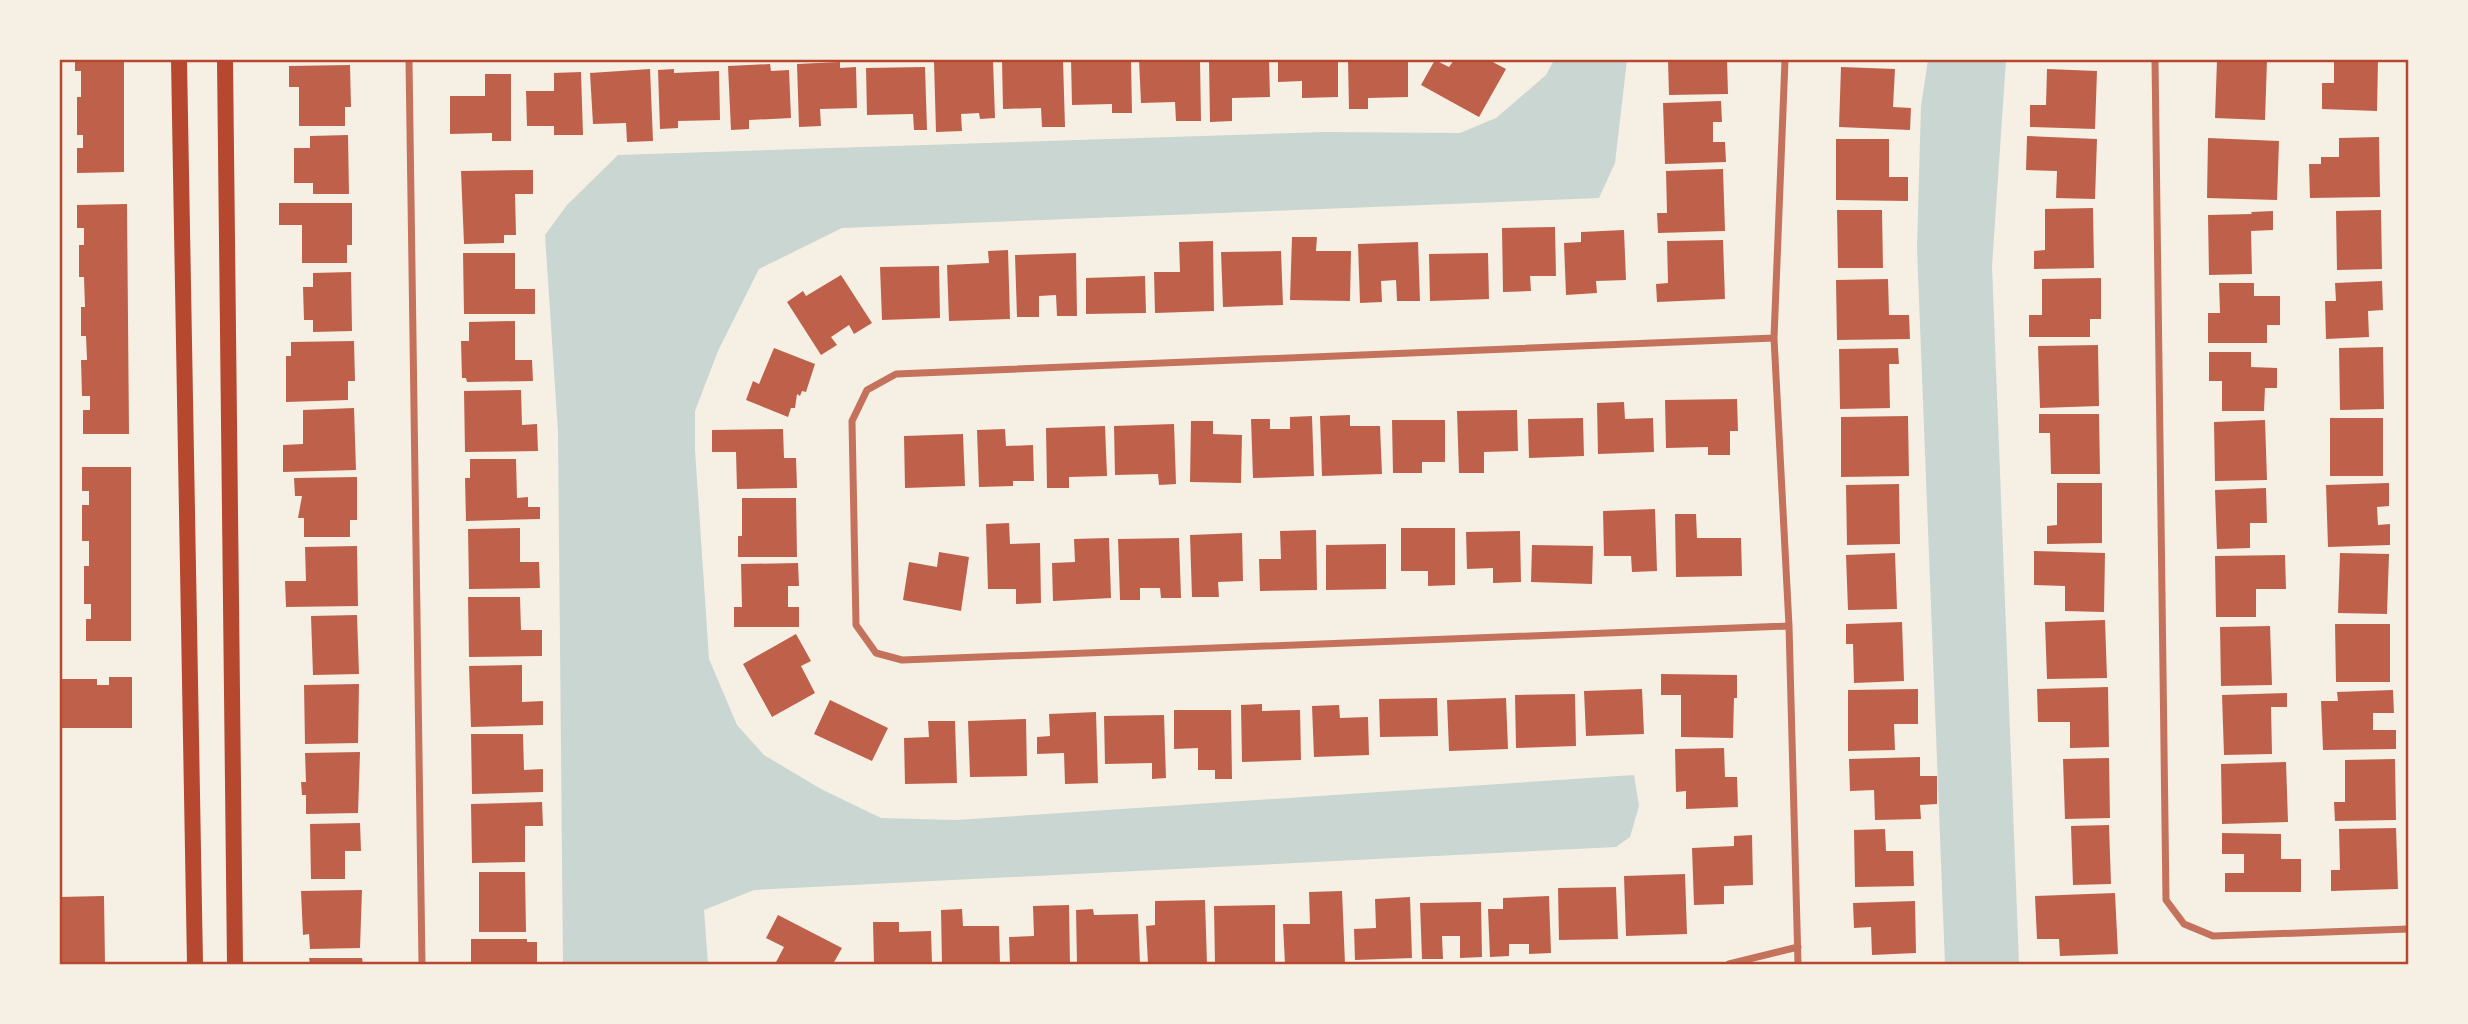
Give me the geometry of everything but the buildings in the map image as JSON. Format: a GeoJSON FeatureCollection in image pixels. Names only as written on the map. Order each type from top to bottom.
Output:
{"type":"FeatureCollection","features":[{"type":"Feature","properties":{"kind":"main road"},"geometry":{"type":"LineString","coordinates":[[179,60],[195,964]]}},
{"type":"Feature","properties":{"kind":"main road"},"geometry":{"type":"LineString","coordinates":[[225,60],[235,964]]}},
{"type":"Feature","properties":{"kind":"street"},"geometry":{"type":"LineString","coordinates":[[409,60],[422,964]]}},
{"type":"Feature","properties":{"kind":"street"},"geometry":{"type":"LineString","coordinates":[[1784,60],[1774,338],[1790,626],[1798,964]]}},
{"type":"Feature","properties":{"kind":"street"},"geometry":{"type":"LineString","coordinates":[[2155,60],[2166,900],[2184,924],[2213,936],[2409,929]]}},
{"type":"Feature","properties":{"kind":"street"},"geometry":{"type":"LineString","coordinates":[[1774,338],[896,374],[867,390],[852,421],[856,625],[876,653],[902,660],[1790,626]]}},
{"type":"Feature","properties":{"kind":"street"},"geometry":{"type":"LineString","coordinates":[[1730,964],[1798,947]]}},
{"type":"Feature","properties":{"kind":"shaded area"},"geometry":{"type":"Polygon","coordinates":[[[1554,60],[1627,60],[1615,163],[1599,198],[842,228],[759,269],[718,351],[695,411],[695,450],[709,659],[737,725],[764,755],[821,789],[881,818],[956,820],[1634,775],[1639,806],[1630,837],[1616,847],[754,890],[704,910],[708,964],[563,964],[558,432],[545,235],[567,205],[618,155],[1324,132],[1460,133],[1496,118],[1546,75],[1554,60]]]}},
{"type":"Feature","properties":{"kind":"shaded area"},"geometry":{"type":"Polygon","coordinates":[[[1928,60],[2006,60],[1992,266],[2019,964],[1945,964],[1917,248],[1921,106],[1928,60]]]}}]}
